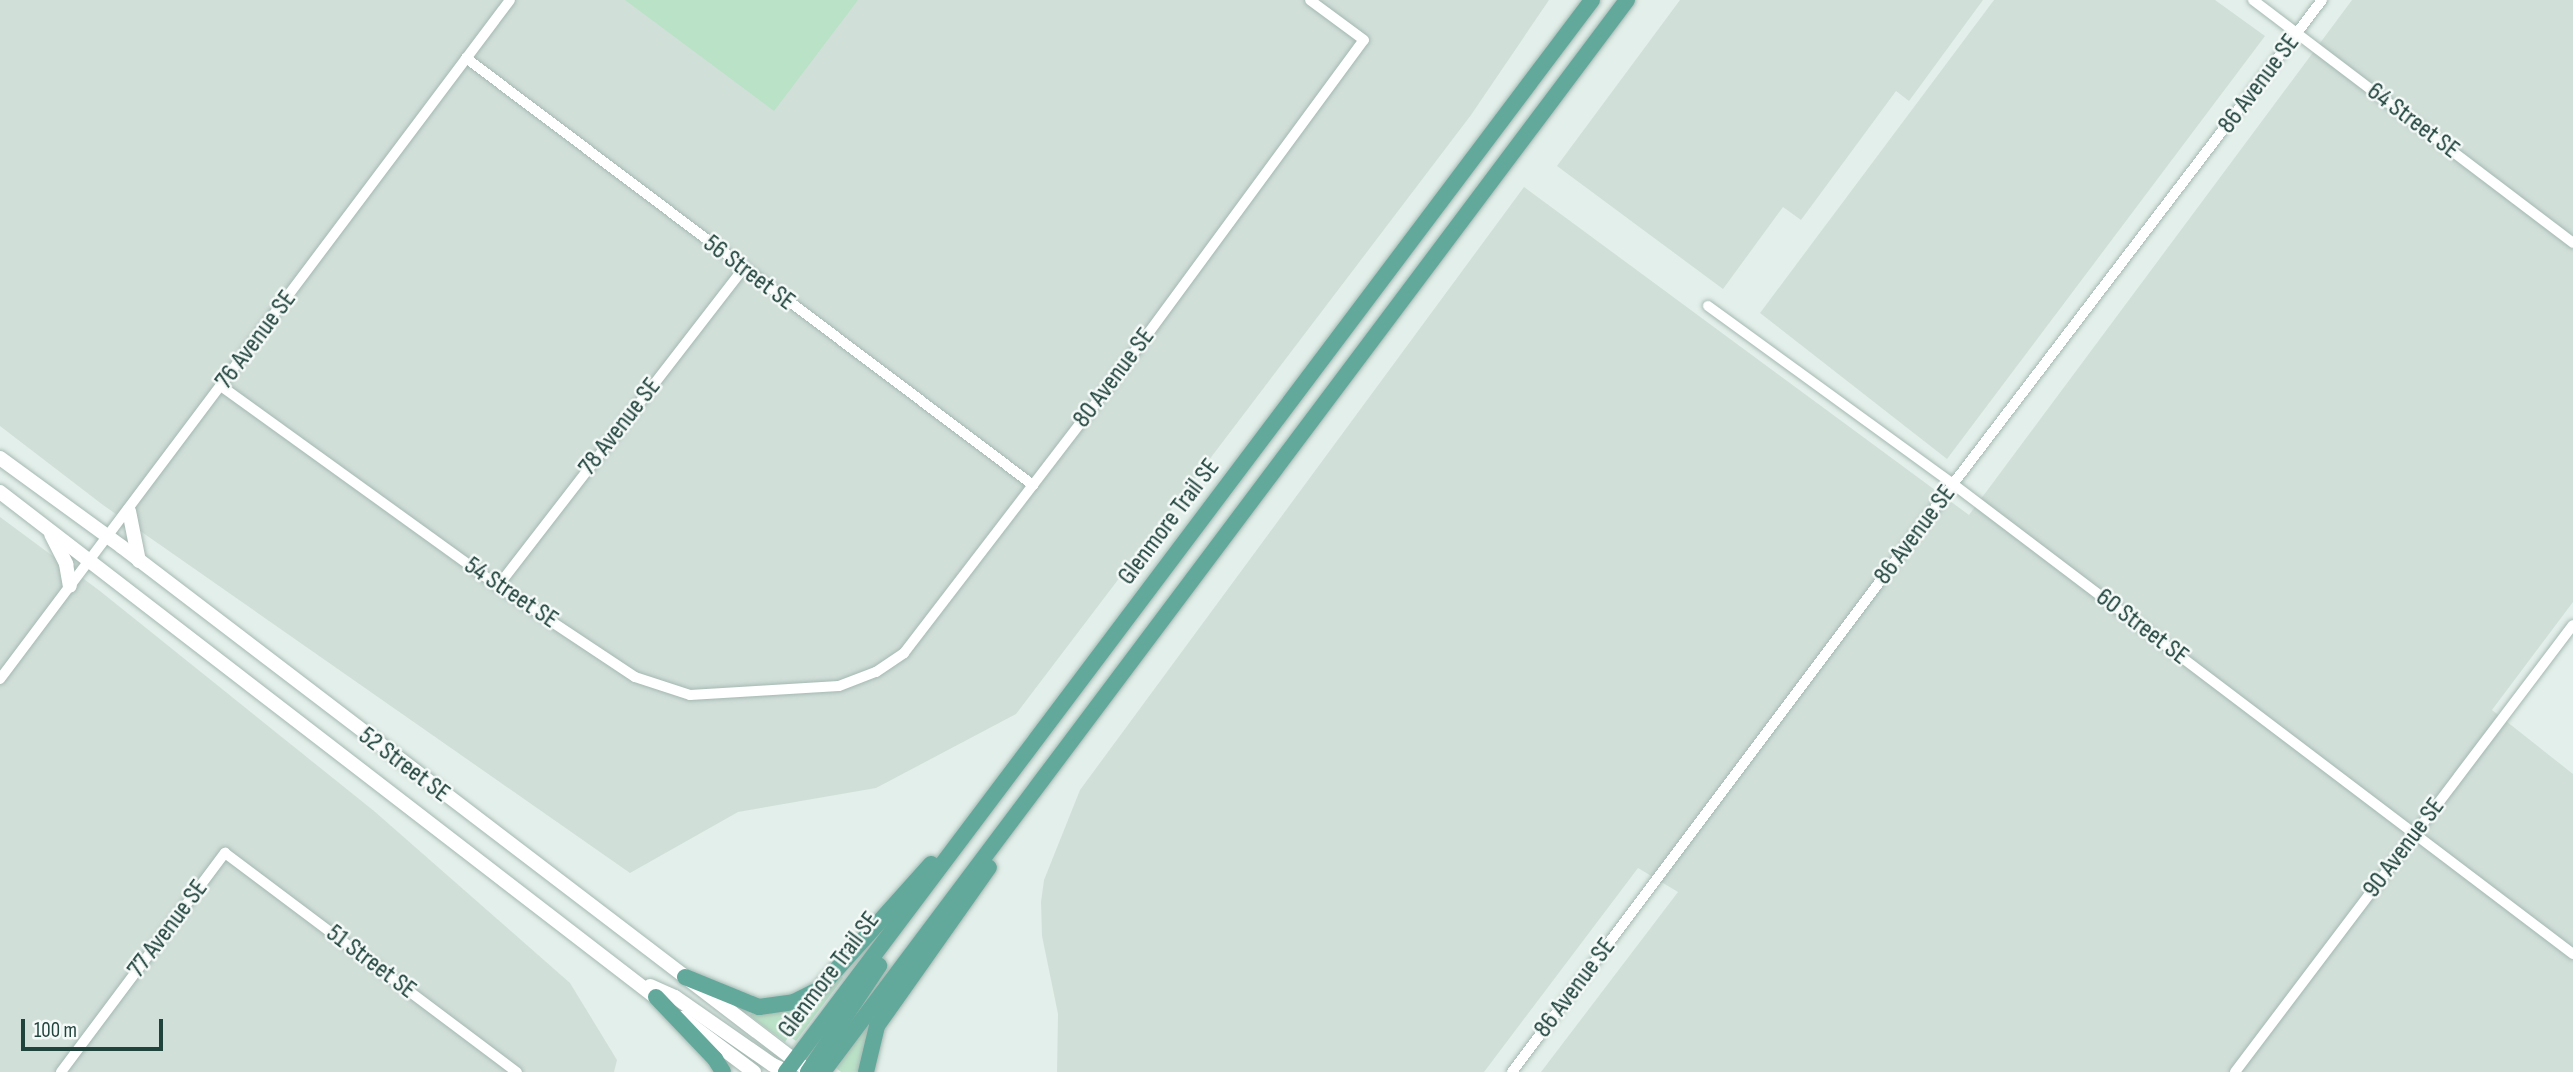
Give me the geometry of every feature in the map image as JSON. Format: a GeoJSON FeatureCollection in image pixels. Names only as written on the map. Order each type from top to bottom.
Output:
{"type":"FeatureCollection","features":[{"type":"Feature","properties":{"kind":"main road","name":"Glenmore Trail SE"},"geometry":{"type":"LineString","coordinates":[[790,1070],[1592,0]]}},
{"type":"Feature","properties":{"kind":"main road","name":"Glenmore Trail SE"},"geometry":{"type":"LineString","coordinates":[[823,1072],[1627,0]]}},
{"type":"Feature","properties":{"kind":"main road","name":"52 Street SE"},"geometry":{"type":"LineString","coordinates":[[0,458],[108,537],[685,977],[790,1070],[809,1072]]}},
{"type":"Feature","properties":{"kind":"main road","name":"52 Street SE"},"geometry":{"type":"LineString","coordinates":[[0,492],[754,1072]]}},
{"type":"Feature","properties":{"kind":"main road"},"geometry":{"type":"LineString","coordinates":[[129,511],[139,561]]}},
{"type":"Feature","properties":{"kind":"main road"},"geometry":{"type":"LineString","coordinates":[[46,527],[61,551],[70,586]]}},
{"type":"Feature","properties":{"kind":"main road"},"geometry":{"type":"LineString","coordinates":[[866,1072],[877,1026],[1028,811],[1037,785]]}},
{"type":"Feature","properties":{"kind":"main road"},"geometry":{"type":"LineString","coordinates":[[685,977],[759,1007],[794,1002],[819,989],[952,840],[973,824]]}},
{"type":"Feature","properties":{"kind":"main road"},"geometry":{"type":"LineString","coordinates":[[809,1072],[890,950],[899,924]]}},
{"type":"Feature","properties":{"kind":"main road"},"geometry":{"type":"LineString","coordinates":[[632,979],[675,997],[790,1070]]}},
{"type":"Feature","properties":{"kind":"main road"},"geometry":{"type":"LineString","coordinates":[[656,997],[715,1059],[723,1072]]}},
{"type":"Feature","properties":{"kind":"street","name":"76 Avenue SE"},"geometry":{"type":"LineString","coordinates":[[0,679],[129,511],[510,0]]}},
{"type":"Feature","properties":{"kind":"street","name":"80 Avenue SE"},"geometry":{"type":"LineString","coordinates":[[839,686],[876,672],[904,653],[1033,485],[1364,40],[1310,0]]}},
{"type":"Feature","properties":{"kind":"street","name":"64 Street SE"},"geometry":{"type":"LineString","coordinates":[[2253,0],[2573,243]]}},
{"type":"Feature","properties":{"kind":"street","name":"86 Avenue SE"},"geometry":{"type":"LineString","coordinates":[[1511,1072],[1953,484],[2322,0]]}},
{"type":"Feature","properties":{"kind":"street","name":"56 Street SE"},"geometry":{"type":"LineString","coordinates":[[466,58],[1033,485]]}},
{"type":"Feature","properties":{"kind":"street","name":"78 Avenue SE"},"geometry":{"type":"LineString","coordinates":[[498,586],[743,269]]}},
{"type":"Feature","properties":{"kind":"street","name":"60 Street SE"},"geometry":{"type":"LineString","coordinates":[[1708,306],[1953,484],[2573,954]]}},
{"type":"Feature","properties":{"kind":"street","name":"54 Street SE"},"geometry":{"type":"LineString","coordinates":[[221,386],[498,586],[635,677],[690,695],[839,686]]}},
{"type":"Feature","properties":{"kind":"street","name":"90 Avenue SE"},"geometry":{"type":"LineString","coordinates":[[2235,1072],[2573,625]]}},
{"type":"Feature","properties":{"kind":"street","name":"77 Avenue SE"},"geometry":{"type":"LineString","coordinates":[[61,1072],[225,853]]}},
{"type":"Feature","properties":{"kind":"street","name":"51 Street SE"},"geometry":{"type":"LineString","coordinates":[[225,853],[517,1072]]}},
{"type":"Feature","properties":{"kind":"shaded area"},"geometry":{"type":"Polygon","coordinates":[[[0,0],[1549,0],[1471,115],[1016,714],[876,788],[738,812],[630,873],[103,505],[0,426],[0,0]]]}},
{"type":"Feature","properties":{"kind":"shaded area"},"geometry":{"type":"Polygon","coordinates":[[[1680,0],[1983,0],[1909,101],[1896,91],[1801,220],[1783,207],[1723,289],[1557,166],[1680,0]]]}},
{"type":"Feature","properties":{"kind":"shaded area"},"geometry":{"type":"Polygon","coordinates":[[[1994,0],[2215,0],[2265,36],[1947,459],[1760,313],[1994,0]]]}},
{"type":"Feature","properties":{"kind":"shaded area"},"geometry":{"type":"Polygon","coordinates":[[[2352,0],[2573,0],[2573,602],[2492,710],[2573,774],[2573,1072],[1541,1072],[1678,892],[1638,868],[1484,1072],[1057,1072],[1058,1014],[1042,936],[1041,902],[1044,880],[1080,790],[1524,187],[1969,515],[2352,0]]]}},
{"type":"Feature","properties":{"kind":"shaded area"},"geometry":{"type":"Polygon","coordinates":[[[0,517],[100,591],[374,811],[570,983],[617,1060],[614,1072],[0,1072],[0,517]]]}},
{"type":"Feature","properties":{"kind":"green space"},"geometry":{"type":"Polygon","coordinates":[[[625,0],[858,0],[774,111],[625,0]]]}},
{"type":"Feature","properties":{"kind":"green space"},"geometry":{"type":"Polygon","coordinates":[[[840,975],[843,978],[796,1041],[789,1036],[785,1042],[749,1015],[840,975]]]}},
{"type":"Feature","properties":{"kind":"green space"},"geometry":{"type":"Polygon","coordinates":[[[869,1024],[872,1026],[861,1072],[841,1072],[836,1068],[869,1024]]]}}]}
